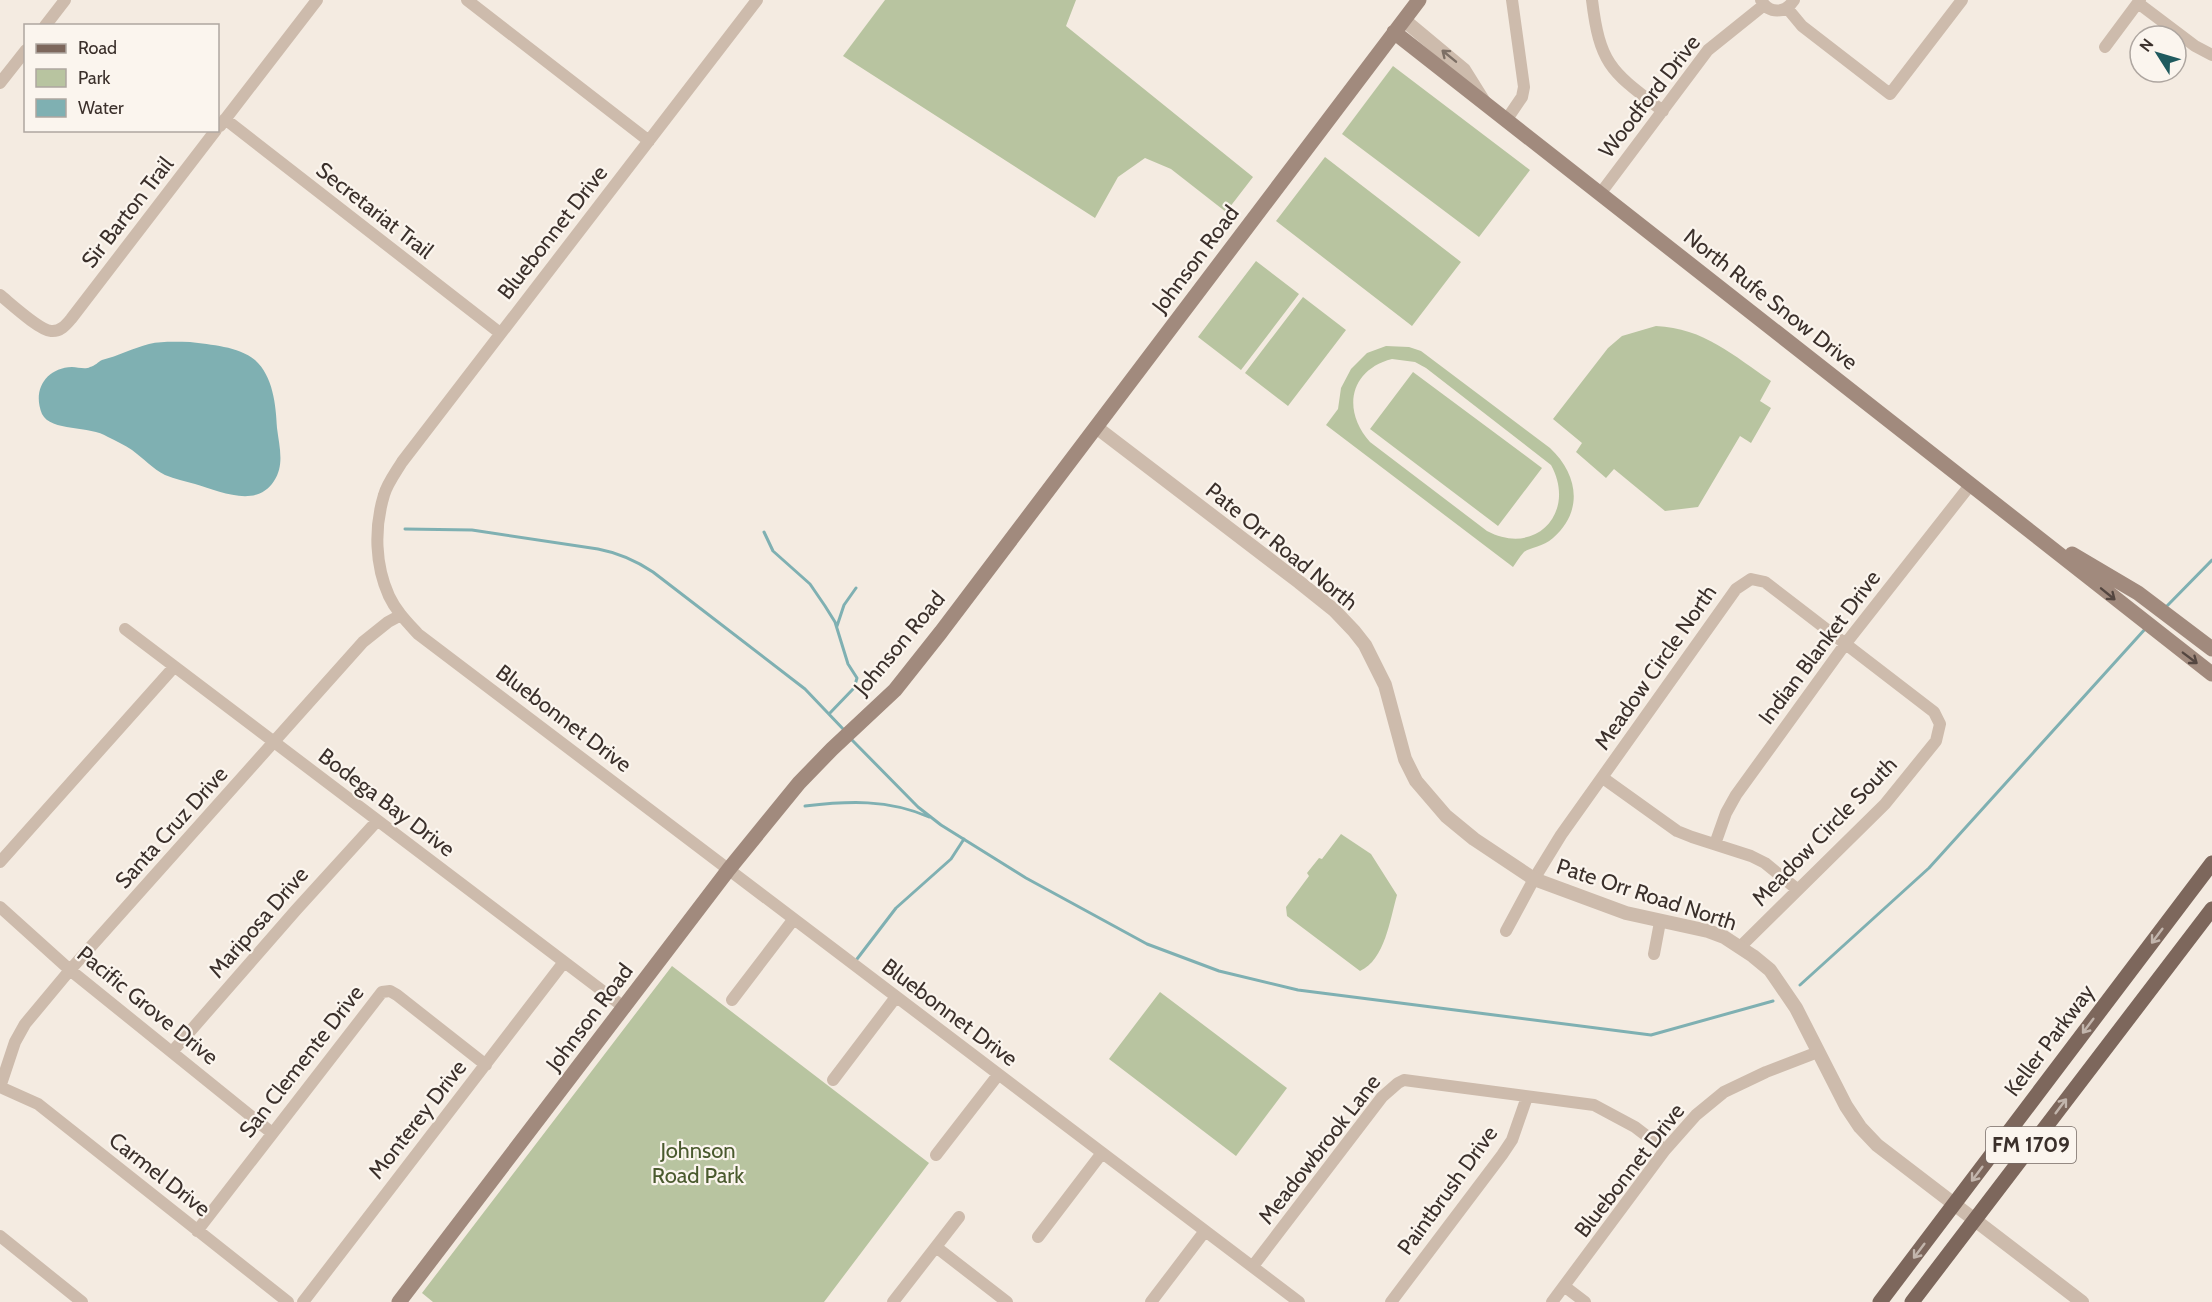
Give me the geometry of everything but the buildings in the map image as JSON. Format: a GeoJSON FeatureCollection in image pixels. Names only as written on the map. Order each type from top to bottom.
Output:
{"type":"FeatureCollection","features":[{"type":"Feature","properties":{"kind":"main road","name":"Johnson Road"},"geometry":{"type":"LineString","coordinates":[[399,1302],[729,869],[799,783],[831,748],[895,690],[1419,0]]}},
{"type":"Feature","properties":{"kind":"main road","name":"North Rufe Snow Drive"},"geometry":{"type":"LineString","coordinates":[[1394,32],[2212,674]]}},
{"type":"Feature","properties":{"kind":"main road","name":"North Rufe Snow Drive"},"geometry":{"type":"LineString","coordinates":[[2030,530],[2138,593],[2212,649]]}},
{"type":"Feature","properties":{"kind":"main road","name":"Keller Parkway"},"geometry":{"type":"LineString","coordinates":[[1880,1302],[2212,863]]}},
{"type":"Feature","properties":{"kind":"main road","name":"FM 1709"},"geometry":{"type":"LineString","coordinates":[[1912,1302],[2212,909]]}},
{"type":"Feature","properties":{"kind":"main road"},"geometry":{"type":"LineString","coordinates":[[2123,979],[2146,994]]}},
{"type":"Feature","properties":{"kind":"street"},"geometry":{"type":"LineString","coordinates":[[47,24],[65,0]]}},
{"type":"Feature","properties":{"kind":"street","name":"Sir Barton Trail"},"geometry":{"type":"LineString","coordinates":[[220,126],[317,0]]}},
{"type":"Feature","properties":{"kind":"street"},"geometry":{"type":"LineString","coordinates":[[467,0],[649,141]]}},
{"type":"Feature","properties":{"kind":"street","name":"Bluebonnet Drive"},"geometry":{"type":"LineString","coordinates":[[758,0],[402,462],[384,493],[376,531],[381,570],[389,596],[401,615],[418,634],[1299,1302]]}},
{"type":"Feature","properties":{"kind":"street"},"geometry":{"type":"LineString","coordinates":[[1507,119],[1522,97],[1524,87],[1512,0]]}},
{"type":"Feature","properties":{"kind":"street"},"geometry":{"type":"LineString","coordinates":[[1592,0],[1597,36],[1609,62],[1624,81],[1663,111]]}},
{"type":"Feature","properties":{"kind":"street"},"geometry":{"type":"LineString","coordinates":[[1762,3],[1775,11],[1790,4],[1808,30],[1890,94],[1962,0]]}},
{"type":"Feature","properties":{"kind":"street"},"geometry":{"type":"LineString","coordinates":[[2104,47],[2139,2],[2195,46],[2212,55]]}},
{"type":"Feature","properties":{"kind":"street","name":"Woodford Drive"},"geometry":{"type":"LineString","coordinates":[[1600,194],[1708,50],[1762,3]]}},
{"type":"Feature","properties":{"kind":"street","name":"North Rufe Snow Drive"},"geometry":{"type":"LineString","coordinates":[[1404,20],[1464,70],[1484,102]]}},
{"type":"Feature","properties":{"kind":"street"},"geometry":{"type":"LineString","coordinates":[[0,83],[24,53]]}},
{"type":"Feature","properties":{"kind":"street","name":"Secretariat Trail"},"geometry":{"type":"LineString","coordinates":[[220,126],[500,333]]}},
{"type":"Feature","properties":{"kind":"street","name":"Sir Barton Trail"},"geometry":{"type":"LineString","coordinates":[[0,295],[42,328],[51,331],[62,329],[215,132]]}},
{"type":"Feature","properties":{"kind":"street","name":"Pate Orr Road North"},"geometry":{"type":"LineString","coordinates":[[1096,427],[1299,582],[1334,610],[1354,631],[1365,645],[1385,685],[1405,759],[1416,781],[1446,816],[1474,839],[1533,879],[1626,913],[1724,937],[1740,947],[1770,970],[1782,986],[1838,1092],[1860,1126],[1881,1148],[2082,1302]]}},
{"type":"Feature","properties":{"kind":"street","name":"Indian Blanket Drive"},"geometry":{"type":"LineString","coordinates":[[1715,844],[1726,813],[1736,795],[1846,643],[1971,484]]}},
{"type":"Feature","properties":{"kind":"street","name":"Meadow Circle North"},"geometry":{"type":"LineString","coordinates":[[1506,931],[1533,879],[1561,835],[1736,589],[1751,579],[1765,582],[1846,643]]}},
{"type":"Feature","properties":{"kind":"street","name":"Santa Cruz Drive"},"geometry":{"type":"LineString","coordinates":[[0,1087],[15,1042],[25,1024],[70,970],[363,642],[388,622],[401,615]]}},
{"type":"Feature","properties":{"kind":"street","name":"Bodega Bay Drive"},"geometry":{"type":"LineString","coordinates":[[125,629],[625,1008]]}},
{"type":"Feature","properties":{"kind":"street","name":"Meadow Circle South"},"geometry":{"type":"LineString","coordinates":[[1740,947],[1886,804],[1927,753],[1939,733],[1940,724],[1934,712],[1846,643]]}},
{"type":"Feature","properties":{"kind":"street"},"geometry":{"type":"LineString","coordinates":[[0,862],[174,666]]}},
{"type":"Feature","properties":{"kind":"street"},"geometry":{"type":"LineString","coordinates":[[1603,778],[1677,831],[1751,856],[1765,863],[1798,890]]}},
{"type":"Feature","properties":{"kind":"street","name":"Mariposa Drive"},"geometry":{"type":"LineString","coordinates":[[172,1052],[377,821]]}},
{"type":"Feature","properties":{"kind":"street","name":"Pacific Grove Drive"},"geometry":{"type":"LineString","coordinates":[[0,907],[70,970],[272,1133]]}},
{"type":"Feature","properties":{"kind":"street"},"geometry":{"type":"LineString","coordinates":[[732,1000],[793,920]]}},
{"type":"Feature","properties":{"kind":"street"},"geometry":{"type":"LineString","coordinates":[[1654,954],[1660,922]]}},
{"type":"Feature","properties":{"kind":"street","name":"Monterey Drive"},"geometry":{"type":"LineString","coordinates":[[303,1302],[564,962]]}},
{"type":"Feature","properties":{"kind":"street","name":"San Clemente Drive"},"geometry":{"type":"LineString","coordinates":[[197,1231],[382,992],[390,991],[397,995],[486,1065]]}},
{"type":"Feature","properties":{"kind":"street"},"geometry":{"type":"LineString","coordinates":[[833,1080],[896,997]]}},
{"type":"Feature","properties":{"kind":"street","name":"Bluebonnet Drive"},"geometry":{"type":"LineString","coordinates":[[1552,1302],[1665,1150],[1696,1115],[1724,1092],[1766,1072],[1818,1052]]}},
{"type":"Feature","properties":{"kind":"street"},"geometry":{"type":"LineString","coordinates":[[936,1155],[999,1075]]}},
{"type":"Feature","properties":{"kind":"street","name":"Meadowbrook Lane"},"geometry":{"type":"LineString","coordinates":[[1253,1266],[1382,1097],[1404,1080],[1594,1105],[1635,1127],[1665,1150]]}},
{"type":"Feature","properties":{"kind":"street","name":"Carmel Drive"},"geometry":{"type":"LineString","coordinates":[[0,1087],[38,1104],[288,1302]]}},
{"type":"Feature","properties":{"kind":"street","name":"Paintbrush Drive"},"geometry":{"type":"LineString","coordinates":[[1391,1302],[1512,1140],[1527,1096]]}},
{"type":"Feature","properties":{"kind":"street"},"geometry":{"type":"LineString","coordinates":[[1038,1237],[1102,1153]]}},
{"type":"Feature","properties":{"kind":"street"},"geometry":{"type":"LineString","coordinates":[[893,1302],[960,1217]]}},
{"type":"Feature","properties":{"kind":"street"},"geometry":{"type":"LineString","coordinates":[[1151,1302],[1205,1231]]}},
{"type":"Feature","properties":{"kind":"street"},"geometry":{"type":"LineString","coordinates":[[0,1236],[79,1301]]}},
{"type":"Feature","properties":{"kind":"street"},"geometry":{"type":"LineString","coordinates":[[936,1247],[1007,1302]]}},
{"type":"Feature","properties":{"kind":"street"},"geometry":{"type":"LineString","coordinates":[[1564,1286],[1585,1302]]}},
{"type":"Feature","properties":{"kind":"green space"},"geometry":{"type":"Polygon","coordinates":[[[885,0],[1076,0],[1066,26],[1253,177],[1226,212],[1171,169],[1145,158],[1118,177],[1095,218],[843,56],[885,0]]]}},
{"type":"Feature","properties":{"kind":"green space"},"geometry":{"type":"Polygon","coordinates":[[[1393,66],[1530,170],[1479,237],[1342,134],[1393,66]]]}},
{"type":"Feature","properties":{"kind":"green space"},"geometry":{"type":"Polygon","coordinates":[[[1325,157],[1461,262],[1412,326],[1276,221],[1325,157]]]}},
{"type":"Feature","properties":{"kind":"green space"},"geometry":{"type":"Polygon","coordinates":[[[1256,261],[1299,294],[1241,370],[1198,337],[1256,261]]]}},
{"type":"Feature","properties":{"kind":"green space"},"geometry":{"type":"Polygon","coordinates":[[[1303,297],[1346,330],[1288,406],[1245,373],[1303,297]]]}},
{"type":"Feature","properties":{"kind":"green space"},"geometry":{"type":"Polygon","coordinates":[[[1656,326],[1689,332],[1704,338],[1731,353],[1771,381],[1760,401],[1771,408],[1751,443],[1740,436],[1698,507],[1665,511],[1614,469],[1606,478],[1576,452],[1582,443],[1553,419],[1608,348],[1622,336],[1656,326]]]}},
{"type":"Feature","properties":{"kind":"green space"},"geometry":{"type":"Polygon","coordinates":[[[1386,346],[1409,347],[1421,351],[1550,448],[1567,469],[1574,493],[1570,516],[1553,538],[1524,552],[1513,567],[1326,425],[1338,409],[1341,388],[1351,369],[1367,353],[1386,346]],[[1392,359],[1366,372],[1354,393],[1353,405],[1361,430],[1370,442],[1487,531],[1505,538],[1521,538],[1536,534],[1547,525],[1555,513],[1559,499],[1558,482],[1551,465],[1426,368],[1415,362],[1392,359]]]}},
{"type":"Feature","properties":{"kind":"green space"},"geometry":{"type":"Polygon","coordinates":[[[1413,372],[1542,468],[1498,526],[1370,429],[1413,372]]]}},
{"type":"Feature","properties":{"kind":"green space"},"geometry":{"type":"Polygon","coordinates":[[[1341,834],[1371,854],[1397,895],[1381,948],[1368,966],[1360,971],[1287,916],[1286,907],[1309,876],[1307,873],[1319,858],[1322,859],[1341,834]]]}},
{"type":"Feature","properties":{"kind":"green space","name":"Johnson Road Park"},"geometry":{"type":"Polygon","coordinates":[[[672,966],[929,1163],[824,1302],[433,1302],[422,1293],[672,966]]]}},
{"type":"Feature","properties":{"kind":"green space"},"geometry":{"type":"Polygon","coordinates":[[[1160,992],[1287,1088],[1236,1156],[1109,1059],[1160,992]]]}},
{"type":"Feature","properties":{"kind":"water"},"geometry":{"type":"Polygon","coordinates":[[[190,342],[224,347],[248,355],[261,367],[270,382],[276,410],[280,462],[274,481],[258,494],[237,496],[226,494],[165,475],[132,450],[100,433],[54,424],[42,414],[39,405],[40,389],[48,376],[55,371],[72,367],[88,368],[102,360],[149,344],[190,342]]]}},
{"type":"Feature","properties":{"kind":"waterway"},"geometry":{"type":"LineString","coordinates":[[405,529],[472,530],[598,549],[633,561],[653,572],[805,689],[845,731]]}},
{"type":"Feature","properties":{"kind":"waterway"},"geometry":{"type":"LineString","coordinates":[[764,532],[773,551],[810,584],[825,606],[835,622],[848,664],[857,678],[854,688],[829,714]]}},
{"type":"Feature","properties":{"kind":"waterway"},"geometry":{"type":"LineString","coordinates":[[2165,608],[2212,560]]}},
{"type":"Feature","properties":{"kind":"waterway"},"geometry":{"type":"LineString","coordinates":[[837,626],[844,605],[856,588]]}},
{"type":"Feature","properties":{"kind":"waterway"},"geometry":{"type":"LineString","coordinates":[[1800,985],[1929,868],[2146,628]]}},
{"type":"Feature","properties":{"kind":"waterway"},"geometry":{"type":"LineString","coordinates":[[851,739],[918,807],[941,825],[1026,878],[1147,944],[1219,971],[1298,990],[1651,1035],[1773,1001]]}},
{"type":"Feature","properties":{"kind":"waterway"},"geometry":{"type":"LineString","coordinates":[[805,806],[837,803],[883,804],[929,817]]}},
{"type":"Feature","properties":{"kind":"waterway"},"geometry":{"type":"LineString","coordinates":[[857,959],[896,908],[951,859],[964,839]]}}]}
